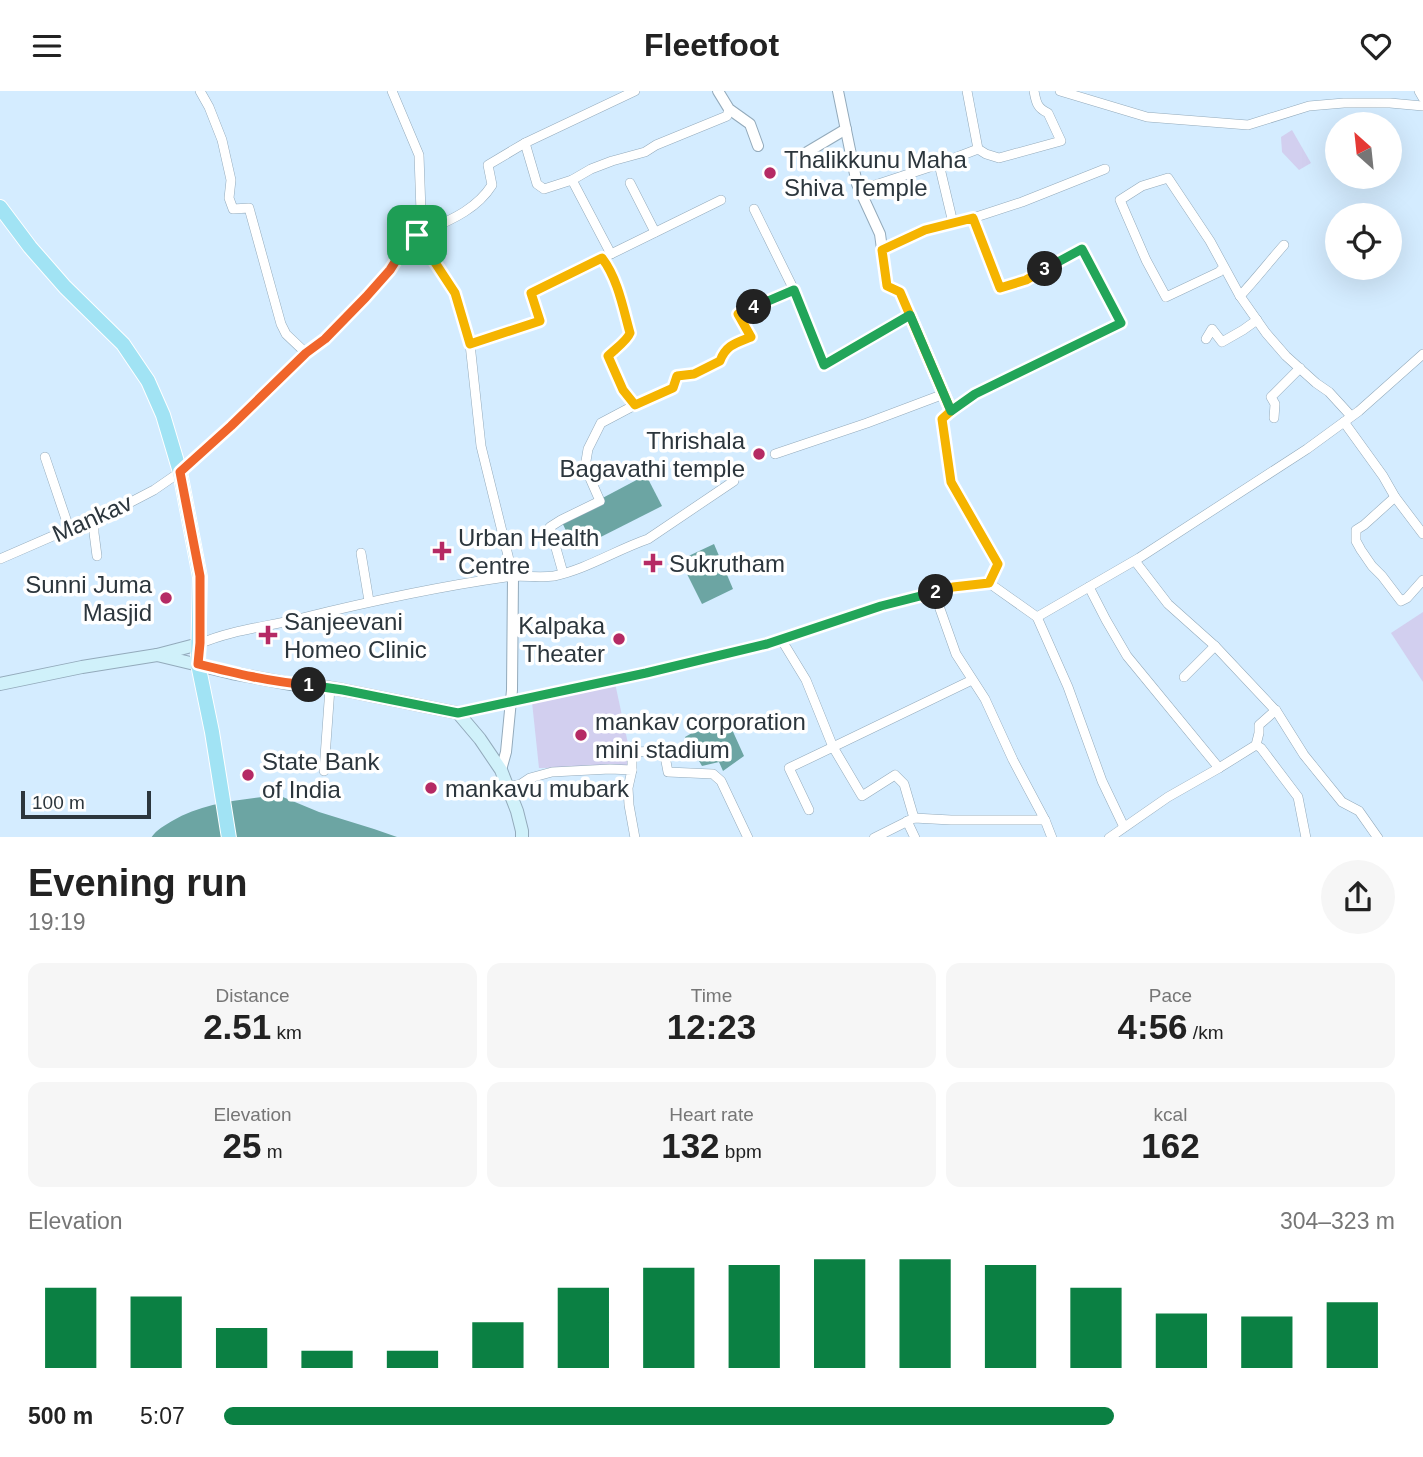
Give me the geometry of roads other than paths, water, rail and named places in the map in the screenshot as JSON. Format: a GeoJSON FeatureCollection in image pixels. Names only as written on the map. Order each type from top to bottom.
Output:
{"type":"FeatureCollection","features":[{"type":"Feature","properties":{"kind":"main road"},"geometry":{"type":"LineString","coordinates":[[0,207],[65,287],[123,344],[148,381],[163,415],[180,472],[200,576],[198,664],[229,837]]}},
{"type":"Feature","properties":{"kind":"main road"},"geometry":{"type":"LineString","coordinates":[[0,684],[157,655],[200,643]]}},
{"type":"Feature","properties":{"kind":"main road"},"geometry":{"type":"LineString","coordinates":[[157,655],[232,673],[330,688],[458,713],[501,770],[517,811],[522,837]]}},
{"type":"Feature","properties":{"kind":"street"},"geometry":{"type":"LineString","coordinates":[[200,91],[222,140],[231,180],[229,198],[233,209],[249,208],[281,324],[286,334],[306,353]]}},
{"type":"Feature","properties":{"kind":"street","name":"Mankav"},"geometry":{"type":"LineString","coordinates":[[0,559],[154,490],[180,472],[306,353],[325,339],[390,270],[415,235],[421,212],[419,155],[392,91]]}},
{"type":"Feature","properties":{"kind":"street"},"geometry":{"type":"LineString","coordinates":[[501,770],[506,752],[512,690],[513,576],[481,446],[470,344],[455,293],[415,235],[460,216],[485,196],[492,185],[488,165],[525,143],[635,91]]}},
{"type":"Feature","properties":{"kind":"street"},"geometry":{"type":"LineString","coordinates":[[718,91],[729,109],[750,124],[758,146]]}},
{"type":"Feature","properties":{"kind":"street"},"geometry":{"type":"LineString","coordinates":[[838,91],[857,184],[880,234],[887,286],[900,292],[951,411]]}},
{"type":"Feature","properties":{"kind":"street"},"geometry":{"type":"LineString","coordinates":[[967,91],[978,149],[999,158],[1061,141],[1048,113],[1040,110],[1035,102],[1034,91]]}},
{"type":"Feature","properties":{"kind":"street"},"geometry":{"type":"LineString","coordinates":[[1060,91],[1147,117],[1248,125],[1310,107],[1344,103],[1423,106]]}},
{"type":"Feature","properties":{"kind":"street"},"geometry":{"type":"LineString","coordinates":[[1419,91],[1423,97]]}},
{"type":"Feature","properties":{"kind":"street"},"geometry":{"type":"LineString","coordinates":[[525,143],[537,184],[544,190],[612,161],[645,152],[727,116],[729,109]]}},
{"type":"Feature","properties":{"kind":"street"},"geometry":{"type":"LineString","coordinates":[[804,154],[846,129]]}},
{"type":"Feature","properties":{"kind":"street"},"geometry":{"type":"LineString","coordinates":[[860,190],[978,149]]}},
{"type":"Feature","properties":{"kind":"street"},"geometry":{"type":"LineString","coordinates":[[940,164],[953,223]]}},
{"type":"Feature","properties":{"kind":"street"},"geometry":{"type":"LineString","coordinates":[[882,250],[925,230],[1022,202],[1104,169]]}},
{"type":"Feature","properties":{"kind":"street"},"geometry":{"type":"LineString","coordinates":[[1224,267],[1219,272],[1166,297],[1146,260],[1120,200],[1142,187],[1168,178],[1210,241],[1240,296],[1257,320],[1286,356],[1329,392],[1395,497],[1423,534]]}},
{"type":"Feature","properties":{"kind":"street"},"geometry":{"type":"LineString","coordinates":[[572,180],[607,256],[608,266],[620,296],[630,333],[608,356],[623,390],[635,405]]}},
{"type":"Feature","properties":{"kind":"street"},"geometry":{"type":"LineString","coordinates":[[630,183],[655,232]]}},
{"type":"Feature","properties":{"kind":"street"},"geometry":{"type":"LineString","coordinates":[[470,344],[540,321],[531,293],[721,200]]}},
{"type":"Feature","properties":{"kind":"street"},"geometry":{"type":"LineString","coordinates":[[754,209],[794,290],[824,365],[910,315]]}},
{"type":"Feature","properties":{"kind":"street"},"geometry":{"type":"LineString","coordinates":[[973,218],[1000,288],[1026,280],[1082,249],[1121,323],[975,394],[942,419],[951,482],[998,564],[989,583]]}},
{"type":"Feature","properties":{"kind":"street"},"geometry":{"type":"LineString","coordinates":[[1240,296],[1284,245]]}},
{"type":"Feature","properties":{"kind":"street"},"geometry":{"type":"LineString","coordinates":[[563,573],[550,527],[600,501],[584,467],[588,449],[601,423],[673,388],[677,376],[694,374],[720,361],[723,351],[751,337],[738,314],[794,290]]}},
{"type":"Feature","properties":{"kind":"street"},"geometry":{"type":"LineString","coordinates":[[1206,339],[1212,329],[1222,342],[1257,320]]}},
{"type":"Feature","properties":{"kind":"street"},"geometry":{"type":"LineString","coordinates":[[1037,617],[1135,561],[1307,449],[1348,419],[1423,354]]}},
{"type":"Feature","properties":{"kind":"street"},"geometry":{"type":"LineString","coordinates":[[1274,418],[1275,404],[1271,397],[1300,367]]}},
{"type":"Feature","properties":{"kind":"street"},"geometry":{"type":"LineString","coordinates":[[775,454],[944,394]]}},
{"type":"Feature","properties":{"kind":"street"},"geometry":{"type":"LineString","coordinates":[[45,457],[69,528]]}},
{"type":"Feature","properties":{"kind":"street"},"geometry":{"type":"LineString","coordinates":[[200,643],[229,633],[369,601],[463,583],[563,573],[648,539],[734,481]]}},
{"type":"Feature","properties":{"kind":"street"},"geometry":{"type":"LineString","coordinates":[[1395,497],[1356,530],[1356,541],[1372,566],[1401,601],[1423,580]]}},
{"type":"Feature","properties":{"kind":"street"},"geometry":{"type":"LineString","coordinates":[[94,519],[97,556]]}},
{"type":"Feature","properties":{"kind":"street"},"geometry":{"type":"LineString","coordinates":[[361,553],[369,601]]}},
{"type":"Feature","properties":{"kind":"street"},"geometry":{"type":"LineString","coordinates":[[1135,561],[1168,604],[1214,646],[1276,711],[1304,755],[1342,802],[1359,811],[1377,837]]}},
{"type":"Feature","properties":{"kind":"street"},"geometry":{"type":"LineString","coordinates":[[458,713],[646,673],[781,639],[881,606],[953,587],[989,583],[1037,617],[1068,687],[1102,781],[1124,827]]}},
{"type":"Feature","properties":{"kind":"street"},"geometry":{"type":"LineString","coordinates":[[1089,587],[1127,656],[1219,768]]}},
{"type":"Feature","properties":{"kind":"street"},"geometry":{"type":"LineString","coordinates":[[934,592],[956,654],[985,699],[1052,837]]}},
{"type":"Feature","properties":{"kind":"street"},"geometry":{"type":"LineString","coordinates":[[781,639],[806,680],[833,747],[862,796],[895,775],[904,784],[915,837]]}},
{"type":"Feature","properties":{"kind":"street"},"geometry":{"type":"LineString","coordinates":[[1184,677],[1214,646]]}},
{"type":"Feature","properties":{"kind":"street"},"geometry":{"type":"LineString","coordinates":[[809,810],[789,768],[972,680]]}},
{"type":"Feature","properties":{"kind":"street"},"geometry":{"type":"LineString","coordinates":[[324,771],[330,688]]}},
{"type":"Feature","properties":{"kind":"street"},"geometry":{"type":"LineString","coordinates":[[1110,837],[1168,797],[1256,745],[1259,725],[1276,711]]}},
{"type":"Feature","properties":{"kind":"street"},"geometry":{"type":"LineString","coordinates":[[1256,745],[1298,797],[1306,837]]}},
{"type":"Feature","properties":{"kind":"street"},"geometry":{"type":"LineString","coordinates":[[635,837],[628,787],[632,752],[664,751],[668,772],[713,774],[721,781],[748,837]]}},
{"type":"Feature","properties":{"kind":"street"},"geometry":{"type":"LineString","coordinates":[[508,787],[552,772],[632,770]]}},
{"type":"Feature","properties":{"kind":"street"},"geometry":{"type":"LineString","coordinates":[[876,837],[910,819],[1045,820]]}},
{"type":"Feature","properties":{"kind":"place","name":"Thalikkunu Maha Shiva Temple"},"geometry":{"type":"Point","coordinates":[770,173]}},
{"type":"Feature","properties":{"kind":"place","name":"Thrishala Bagavathi temple"},"geometry":{"type":"Point","coordinates":[759,454]}},
{"type":"Feature","properties":{"kind":"place","name":"Urban Health Centre"},"geometry":{"type":"Point","coordinates":[442,551]}},
{"type":"Feature","properties":{"kind":"place","name":"Sukrutham"},"geometry":{"type":"Point","coordinates":[653,563]}},
{"type":"Feature","properties":{"kind":"place","name":"Sunni Juma Masjid"},"geometry":{"type":"Point","coordinates":[166,598]}},
{"type":"Feature","properties":{"kind":"place","name":"Sanjeevani Homeo Clinic"},"geometry":{"type":"Point","coordinates":[268,635]}},
{"type":"Feature","properties":{"kind":"place","name":"Kalpaka Theater"},"geometry":{"type":"Point","coordinates":[619,639]}},
{"type":"Feature","properties":{"kind":"place","name":"mankav corporation mini stadium"},"geometry":{"type":"Point","coordinates":[581,735]}},
{"type":"Feature","properties":{"kind":"place","name":"State Bank of India"},"geometry":{"type":"Point","coordinates":[248,775]}},
{"type":"Feature","properties":{"kind":"place","name":"mankavu mubark"},"geometry":{"type":"Point","coordinates":[431,788]}}]}
